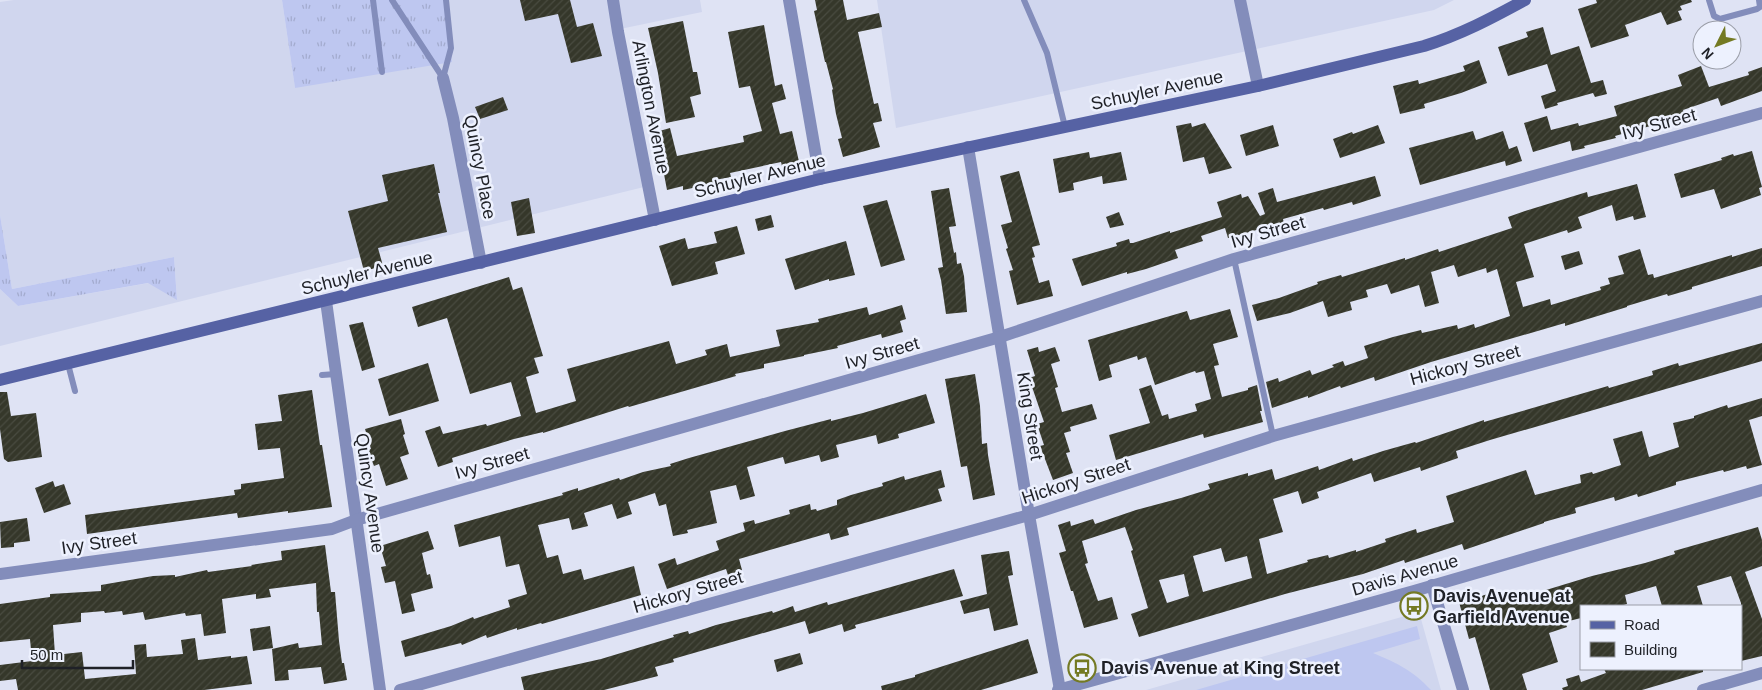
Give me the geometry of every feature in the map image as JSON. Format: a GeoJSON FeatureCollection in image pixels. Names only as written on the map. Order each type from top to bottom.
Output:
{"type":"FeatureCollection","features":[{"type":"Feature","properties":{"kind":"main road","name":"Schuyler Avenue"},"geometry":{"type":"LineString","coordinates":[[0,380],[820,179],[1258,86],[1449,38],[1476,27],[1525,0]]}},
{"type":"Feature","properties":{"kind":"street","name":"Arlington Avenue"},"geometry":{"type":"LineString","coordinates":[[613,0],[655,220]]}},
{"type":"Feature","properties":{"kind":"street"},"geometry":{"type":"LineString","coordinates":[[788,0],[820,179]]}},
{"type":"Feature","properties":{"kind":"street"},"geometry":{"type":"LineString","coordinates":[[1240,0],[1258,86]]}},
{"type":"Feature","properties":{"kind":"street","name":"Quincy Place"},"geometry":{"type":"LineString","coordinates":[[443,78],[453,118],[481,263]]}},
{"type":"Feature","properties":{"kind":"street","name":"Ivy Street"},"geometry":{"type":"LineString","coordinates":[[0,574],[332,529],[356,520],[1000,337],[1234,259],[1762,113]]}},
{"type":"Feature","properties":{"kind":"street","name":"King Street"},"geometry":{"type":"LineString","coordinates":[[968,147],[1059,690]]}},
{"type":"Feature","properties":{"kind":"street","name":"Quincy Avenue"},"geometry":{"type":"LineString","coordinates":[[326,301],[380,690]]}},
{"type":"Feature","properties":{"kind":"street","name":"Hickory Street"},"geometry":{"type":"LineString","coordinates":[[400,690],[1029,515],[1273,436],[1762,301]]}},
{"type":"Feature","properties":{"kind":"street","name":"Davis Avenue"},"geometry":{"type":"LineString","coordinates":[[1059,690],[1432,586],[1762,490]]}},
{"type":"Feature","properties":{"kind":"street"},"geometry":{"type":"LineString","coordinates":[[1432,586],[1463,690]]}},
{"type":"Feature","properties":{"kind":"street"},"geometry":{"type":"LineString","coordinates":[[1703,690],[1762,673]]}},
{"type":"Feature","properties":{"kind":"lane"},"geometry":{"type":"LineString","coordinates":[[373,0],[382,72]]}},
{"type":"Feature","properties":{"kind":"lane"},"geometry":{"type":"LineString","coordinates":[[392,0],[443,78]]}},
{"type":"Feature","properties":{"kind":"lane"},"geometry":{"type":"LineString","coordinates":[[443,78],[451,48],[446,0]]}},
{"type":"Feature","properties":{"kind":"lane"},"geometry":{"type":"LineString","coordinates":[[1024,0],[1047,53],[1065,127]]}},
{"type":"Feature","properties":{"kind":"lane"},"geometry":{"type":"LineString","coordinates":[[1709,0],[1714,16],[1720,19],[1757,9],[1760,7],[1759,0]]}},
{"type":"Feature","properties":{"kind":"lane"},"geometry":{"type":"LineString","coordinates":[[1234,259],[1273,436]]}},
{"type":"Feature","properties":{"kind":"lane"},"geometry":{"type":"LineString","coordinates":[[68,364],[75,391]]}},
{"type":"Feature","properties":{"kind":"lane"},"geometry":{"type":"LineString","coordinates":[[322,375],[336,374]]}},
{"type":"Feature","properties":{"kind":"shaded area"},"geometry":{"type":"Polygon","coordinates":[[[14,0],[282,0],[295,88],[444,0],[700,0],[702,12],[620,29],[648,186],[0,346],[0,289],[18,306],[149,283],[177,299],[174,257],[12,289],[0,215],[0,2],[14,0]]]}},
{"type":"Feature","properties":{"kind":"shaded area"},"geometry":{"type":"Polygon","coordinates":[[[877,0],[1454,0],[1434,10],[896,128],[877,0]]]}},
{"type":"Feature","properties":{"kind":"shaded area"},"geometry":{"type":"Polygon","coordinates":[[[1419,612],[1441,690],[1146,690],[1419,612]]]}},
{"type":"Feature","properties":{"kind":"green space"},"geometry":{"type":"Polygon","coordinates":[[[282,0],[444,0],[452,62],[295,88],[282,0]]]}},
{"type":"Feature","properties":{"kind":"green space"},"geometry":{"type":"Polygon","coordinates":[[[0,215],[12,289],[174,257],[177,300],[148,283],[18,306],[0,289],[0,215]]]}},
{"type":"Feature","properties":{"kind":"green space"},"geometry":{"type":"Polygon","coordinates":[[[1417,626],[1420,639],[1373,653],[1405,668],[1418,677],[1431,690],[1196,690],[1417,626]]]}},
{"type":"Feature","properties":{"kind":"building"},"geometry":{"type":"Polygon","coordinates":[[[520,0],[570,0],[577,27],[593,23],[602,56],[571,63],[558,14],[525,21],[520,0]]]}},
{"type":"Feature","properties":{"kind":"building"},"geometry":{"type":"Polygon","coordinates":[[[815,0],[843,0],[847,20],[879,13],[882,27],[858,32],[874,104],[878,103],[882,121],[873,123],[880,147],[843,157],[838,139],[842,138],[836,114],[833,89],[814,11],[817,10],[815,0]]]}},
{"type":"Feature","properties":{"kind":"building"},"geometry":{"type":"Polygon","coordinates":[[[1596,0],[1691,0],[1692,2],[1680,6],[1682,10],[1678,11],[1682,20],[1667,25],[1661,12],[1625,25],[1629,36],[1591,48],[1578,9],[1597,3],[1596,0]]]}},
{"type":"Feature","properties":{"kind":"building"},"geometry":{"type":"Polygon","coordinates":[[[683,21],[693,72],[697,72],[701,94],[690,97],[695,117],[666,123],[648,28],[683,21]]]}},
{"type":"Feature","properties":{"kind":"building"},"geometry":{"type":"Polygon","coordinates":[[[764,25],[775,86],[782,84],[786,99],[772,103],[780,134],[792,131],[800,166],[783,170],[781,162],[730,173],[731,177],[715,180],[716,183],[683,190],[683,186],[667,190],[656,132],[670,128],[677,156],[744,142],[743,136],[762,131],[750,86],[739,88],[728,32],[764,25]]]}},
{"type":"Feature","properties":{"kind":"building"},"geometry":{"type":"Polygon","coordinates":[[[1543,27],[1551,55],[1579,46],[1591,83],[1603,80],[1607,94],[1595,97],[1593,93],[1557,103],[1558,105],[1545,109],[1541,96],[1556,91],[1547,64],[1508,76],[1498,47],[1528,37],[1526,32],[1543,27]]]}},
{"type":"Feature","properties":{"kind":"building"},"geometry":{"type":"Polygon","coordinates":[[[1479,60],[1487,83],[1424,104],[1425,108],[1400,114],[1393,86],[1418,80],[1419,84],[1465,71],[1463,66],[1479,60]]]}},
{"type":"Feature","properties":{"kind":"building"},"geometry":{"type":"Polygon","coordinates":[[[1762,67],[1762,91],[1721,106],[1718,98],[1683,110],[1684,113],[1667,117],[1668,121],[1584,146],[1585,148],[1572,151],[1570,141],[1533,152],[1524,123],[1547,116],[1551,130],[1578,123],[1579,126],[1617,116],[1614,106],[1682,86],[1678,75],[1692,70],[1703,70],[1709,87],[1749,75],[1748,72],[1762,67]]]}},
{"type":"Feature","properties":{"kind":"building"},"geometry":{"type":"Polygon","coordinates":[[[503,97],[508,110],[480,119],[475,107],[503,97]]]}},
{"type":"Feature","properties":{"kind":"building"},"geometry":{"type":"Polygon","coordinates":[[[1191,123],[1192,127],[1205,123],[1232,168],[1209,174],[1204,157],[1183,162],[1176,126],[1191,123]]]}},
{"type":"Feature","properties":{"kind":"building"},"geometry":{"type":"Polygon","coordinates":[[[1273,125],[1279,146],[1246,156],[1240,135],[1273,125]]]}},
{"type":"Feature","properties":{"kind":"building"},"geometry":{"type":"Polygon","coordinates":[[[1378,125],[1385,143],[1340,158],[1333,139],[1378,125]]]}},
{"type":"Feature","properties":{"kind":"building"},"geometry":{"type":"Polygon","coordinates":[[[1473,131],[1476,140],[1503,131],[1509,149],[1517,146],[1522,161],[1506,166],[1505,161],[1420,185],[1409,148],[1473,131]]]}},
{"type":"Feature","properties":{"kind":"building"},"geometry":{"type":"Polygon","coordinates":[[[1752,151],[1762,187],[1759,188],[1761,195],[1721,209],[1714,189],[1681,198],[1674,174],[1722,160],[1721,158],[1733,154],[1734,156],[1752,151]]]}},
{"type":"Feature","properties":{"kind":"building"},"geometry":{"type":"Polygon","coordinates":[[[1089,152],[1090,158],[1121,152],[1127,180],[1103,184],[1102,176],[1073,183],[1074,190],[1059,193],[1053,159],[1089,152]]]}},
{"type":"Feature","properties":{"kind":"building"},"geometry":{"type":"Polygon","coordinates":[[[434,164],[440,193],[438,193],[447,232],[378,248],[383,266],[364,271],[348,211],[388,201],[382,175],[434,164]]]}},
{"type":"Feature","properties":{"kind":"building"},"geometry":{"type":"Polygon","coordinates":[[[1019,171],[1040,245],[1032,247],[1035,257],[1032,258],[1039,283],[1049,280],[1053,296],[1017,305],[1009,271],[1013,270],[1001,225],[1012,222],[1000,176],[1019,171]]]}},
{"type":"Feature","properties":{"kind":"building"},"geometry":{"type":"Polygon","coordinates":[[[1375,176],[1381,196],[1353,205],[1352,202],[1324,210],[1323,208],[1283,219],[1284,224],[1228,238],[1225,228],[1201,236],[1203,241],[1175,250],[1178,258],[1146,269],[1127,274],[1127,272],[1082,286],[1072,259],[1117,246],[1116,243],[1129,239],[1130,243],[1133,243],[1222,217],[1217,202],[1241,194],[1242,198],[1248,196],[1260,216],[1265,214],[1258,193],[1273,188],[1277,202],[1375,176]]]}},
{"type":"Feature","properties":{"kind":"building"},"geometry":{"type":"Polygon","coordinates":[[[1637,184],[1646,217],[1634,220],[1633,216],[1616,221],[1612,205],[1578,217],[1582,228],[1568,233],[1567,230],[1524,244],[1534,277],[1516,282],[1523,307],[1550,299],[1551,305],[1601,290],[1600,287],[1610,284],[1608,278],[1624,274],[1618,256],[1640,249],[1648,275],[1653,274],[1654,278],[1762,248],[1762,266],[1692,287],[1692,289],[1668,296],[1667,294],[1565,326],[1565,323],[1431,362],[1375,381],[1374,377],[1272,408],[1266,382],[1278,378],[1279,382],[1310,370],[1312,375],[1334,367],[1332,365],[1343,361],[1345,366],[1368,358],[1364,346],[1393,337],[1421,330],[1422,333],[1457,325],[1458,329],[1474,324],[1475,328],[1510,316],[1497,269],[1487,273],[1486,268],[1458,277],[1454,265],[1431,272],[1439,303],[1425,307],[1419,285],[1391,294],[1387,284],[1366,290],[1368,297],[1350,302],[1352,310],[1328,317],[1323,301],[1290,313],[1257,321],[1252,305],[1279,298],[1318,284],[1317,282],[1341,275],[1342,277],[1405,258],[1405,260],[1438,249],[1439,252],[1512,228],[1508,217],[1525,211],[1587,192],[1588,197],[1637,184]]]}},
{"type":"Feature","properties":{"kind":"building"},"geometry":{"type":"Polygon","coordinates":[[[949,188],[956,226],[949,227],[954,253],[956,252],[957,264],[961,263],[964,276],[967,312],[946,314],[938,268],[943,267],[931,191],[949,188]]]}},
{"type":"Feature","properties":{"kind":"building"},"geometry":{"type":"Polygon","coordinates":[[[529,198],[535,233],[517,236],[511,202],[529,198]]]}},
{"type":"Feature","properties":{"kind":"building"},"geometry":{"type":"Polygon","coordinates":[[[887,200],[905,260],[881,267],[863,206],[887,200]]]}},
{"type":"Feature","properties":{"kind":"building"},"geometry":{"type":"Polygon","coordinates":[[[1119,212],[1124,225],[1110,228],[1106,217],[1119,212]]]}},
{"type":"Feature","properties":{"kind":"building"},"geometry":{"type":"Polygon","coordinates":[[[771,215],[774,227],[758,231],[755,219],[771,215]]]}},
{"type":"Feature","properties":{"kind":"building"},"geometry":{"type":"Polygon","coordinates":[[[737,226],[745,254],[715,262],[718,274],[672,286],[659,246],[685,238],[688,249],[717,243],[714,232],[737,226]]]}},
{"type":"Feature","properties":{"kind":"building"},"geometry":{"type":"Polygon","coordinates":[[[846,241],[855,275],[829,281],[829,279],[795,290],[785,259],[846,241]]]}},
{"type":"Feature","properties":{"kind":"building"},"geometry":{"type":"Polygon","coordinates":[[[1579,251],[1583,264],[1565,270],[1561,256],[1579,251]]]}},
{"type":"Feature","properties":{"kind":"building"},"geometry":{"type":"Polygon","coordinates":[[[509,277],[513,290],[522,287],[543,356],[534,358],[539,373],[526,377],[536,413],[576,401],[567,369],[669,341],[676,364],[707,355],[705,350],[727,344],[730,357],[780,346],[776,330],[819,322],[818,319],[867,307],[869,315],[902,305],[906,319],[900,321],[903,332],[882,338],[881,334],[837,346],[838,348],[764,364],[764,368],[735,374],[736,376],[452,458],[453,462],[438,467],[425,431],[440,426],[443,434],[486,424],[487,426],[521,416],[511,382],[470,394],[447,318],[418,327],[412,307],[509,277]]]}},
{"type":"Feature","properties":{"kind":"building"},"geometry":{"type":"Polygon","coordinates":[[[1230,309],[1238,337],[1213,344],[1219,365],[1214,366],[1222,397],[1248,390],[1248,388],[1257,385],[1263,422],[1204,438],[1203,434],[1116,460],[1109,435],[1150,423],[1139,389],[1151,385],[1162,416],[1168,414],[1169,419],[1197,411],[1195,404],[1211,399],[1204,371],[1196,373],[1195,371],[1155,385],[1146,357],[1138,360],[1137,356],[1109,365],[1112,377],[1099,381],[1088,340],[1187,311],[1190,320],[1230,309]]]}},
{"type":"Feature","properties":{"kind":"building"},"geometry":{"type":"Polygon","coordinates":[[[363,322],[375,367],[362,371],[349,325],[363,322]]]}},
{"type":"Feature","properties":{"kind":"building"},"geometry":{"type":"Polygon","coordinates":[[[1762,343],[1762,361],[1490,440],[1456,451],[1458,458],[1421,471],[1420,467],[1374,482],[1371,473],[1317,492],[1319,498],[1302,504],[1298,491],[1273,499],[1283,532],[1259,539],[1267,574],[1308,562],[1307,560],[1328,555],[1329,558],[1356,550],[1356,552],[1386,542],[1385,539],[1416,529],[1417,533],[1454,522],[1446,496],[1526,470],[1535,495],[1581,483],[1580,475],[1592,472],[1593,474],[1621,465],[1613,439],[1642,431],[1649,457],[1679,447],[1673,423],[1694,418],[1694,416],[1727,405],[1728,408],[1762,398],[1762,416],[1749,420],[1762,465],[1747,469],[1746,466],[1724,472],[1723,470],[1676,482],[1676,485],[1638,497],[1637,494],[1615,501],[1614,497],[1575,508],[1576,513],[1464,550],[1462,544],[1405,563],[1404,560],[1363,574],[1285,594],[1139,637],[1131,614],[1148,608],[1125,527],[1082,541],[1088,563],[1085,564],[1098,601],[1112,597],[1118,619],[1084,628],[1059,553],[1066,551],[1058,525],[1070,521],[1071,526],[1093,519],[1095,524],[1210,489],[1208,484],[1248,473],[1248,476],[1272,469],[1275,480],[1318,466],[1319,470],[1352,458],[1353,461],[1416,443],[1484,420],[1484,422],[1653,375],[1652,371],[1678,363],[1679,366],[1762,343]],[[1221,548],[1193,556],[1203,592],[1252,578],[1247,556],[1225,562],[1221,548]],[[1184,574],[1159,580],[1167,603],[1189,596],[1184,574]]]}},
{"type":"Feature","properties":{"kind":"building"},"geometry":{"type":"Polygon","coordinates":[[[1038,347],[1039,352],[1055,347],[1060,361],[1051,364],[1058,387],[1055,388],[1062,412],[1092,404],[1097,419],[1070,427],[1071,431],[1064,433],[1070,452],[1066,453],[1073,473],[1053,480],[1040,446],[1044,445],[1037,424],[1044,422],[1029,378],[1035,376],[1027,350],[1038,347]]]}},
{"type":"Feature","properties":{"kind":"building"},"geometry":{"type":"Polygon","coordinates":[[[428,363],[439,401],[389,416],[378,379],[428,363]]]}},
{"type":"Feature","properties":{"kind":"building"},"geometry":{"type":"Polygon","coordinates":[[[975,374],[980,406],[982,444],[987,443],[995,495],[973,500],[967,466],[961,467],[945,379],[975,374]]]}},
{"type":"Feature","properties":{"kind":"building"},"geometry":{"type":"Polygon","coordinates":[[[312,390],[332,507],[238,518],[237,513],[87,534],[85,515],[235,495],[234,490],[241,489],[241,484],[284,478],[280,448],[258,450],[255,424],[282,421],[278,395],[312,390]]]}},
{"type":"Feature","properties":{"kind":"building"},"geometry":{"type":"Polygon","coordinates":[[[0,392],[7,392],[11,416],[36,413],[42,457],[8,462],[4,459],[0,429],[0,392]]]}},
{"type":"Feature","properties":{"kind":"building"},"geometry":{"type":"Polygon","coordinates":[[[926,394],[935,423],[898,434],[899,438],[878,444],[876,435],[836,445],[839,457],[821,462],[819,455],[785,464],[783,457],[747,467],[755,496],[740,500],[736,485],[710,491],[717,523],[687,530],[688,533],[673,536],[666,504],[659,506],[655,493],[628,502],[632,514],[617,519],[612,504],[584,513],[588,526],[572,530],[569,518],[538,525],[547,558],[558,555],[563,574],[581,569],[584,580],[634,566],[641,595],[542,624],[517,630],[517,628],[487,638],[486,635],[462,645],[461,643],[405,657],[401,641],[510,607],[508,600],[527,594],[519,564],[506,567],[500,536],[459,547],[454,525],[563,495],[562,493],[578,488],[578,491],[619,478],[620,480],[785,431],[863,413],[926,394]]]}},
{"type":"Feature","properties":{"kind":"building"},"geometry":{"type":"Polygon","coordinates":[[[401,419],[405,434],[403,435],[409,454],[400,457],[408,479],[386,486],[379,464],[374,466],[368,450],[371,449],[365,429],[401,419]]]}},
{"type":"Feature","properties":{"kind":"building"},"geometry":{"type":"Polygon","coordinates":[[[941,470],[945,487],[938,489],[942,501],[847,528],[849,535],[831,540],[829,533],[739,559],[742,570],[728,575],[726,569],[667,589],[658,564],[675,558],[677,565],[719,550],[716,541],[745,531],[743,523],[754,520],[755,524],[790,514],[789,510],[810,504],[811,510],[816,509],[817,511],[837,505],[837,500],[883,486],[882,483],[904,476],[905,480],[941,470]]]}},
{"type":"Feature","properties":{"kind":"building"},"geometry":{"type":"Polygon","coordinates":[[[53,481],[55,487],[64,484],[71,504],[44,513],[35,488],[53,481]]]}},
{"type":"Feature","properties":{"kind":"building"},"geometry":{"type":"Polygon","coordinates":[[[27,518],[30,541],[14,543],[14,547],[1,548],[0,522],[27,518]]]}},
{"type":"Feature","properties":{"kind":"building"},"geometry":{"type":"Polygon","coordinates":[[[1758,527],[1762,540],[1762,566],[1745,572],[1762,619],[1762,656],[1742,661],[1742,605],[1731,576],[1697,586],[1703,605],[1662,605],[1656,586],[1625,595],[1627,604],[1624,605],[1580,605],[1580,618],[1565,622],[1567,627],[1549,633],[1558,662],[1522,674],[1527,690],[1490,690],[1475,637],[1469,639],[1459,602],[1499,591],[1502,601],[1516,597],[1517,599],[1592,576],[1675,554],[1674,551],[1758,527]]]}},
{"type":"Feature","properties":{"kind":"building"},"geometry":{"type":"Polygon","coordinates":[[[428,531],[434,549],[422,553],[427,575],[430,574],[433,588],[411,594],[415,611],[402,614],[395,581],[385,583],[381,567],[386,566],[380,546],[428,531]]]}},
{"type":"Feature","properties":{"kind":"building"},"geometry":{"type":"Polygon","coordinates":[[[325,545],[331,592],[335,592],[342,663],[344,663],[347,680],[324,684],[321,667],[288,670],[289,680],[275,681],[272,649],[298,643],[299,648],[322,645],[319,612],[317,612],[316,583],[269,589],[271,597],[256,599],[256,594],[222,599],[226,633],[204,636],[201,614],[186,616],[185,613],[145,620],[143,612],[123,615],[122,611],[81,613],[81,622],[53,625],[55,655],[82,652],[85,679],[136,674],[134,645],[146,644],[147,657],[183,654],[181,640],[195,638],[198,660],[247,656],[252,684],[204,690],[18,690],[16,679],[0,681],[0,665],[32,661],[30,639],[0,642],[0,604],[50,597],[50,594],[101,591],[101,585],[153,576],[175,575],[175,577],[207,570],[208,572],[252,566],[282,560],[281,551],[325,545]]]}},
{"type":"Feature","properties":{"kind":"building"},"geometry":{"type":"Polygon","coordinates":[[[1009,551],[1013,575],[1008,576],[1018,625],[994,631],[989,608],[964,614],[960,601],[987,594],[981,555],[1009,551]]]}},
{"type":"Feature","properties":{"kind":"building"},"geometry":{"type":"Polygon","coordinates":[[[954,569],[963,596],[855,625],[856,628],[844,632],[842,624],[809,634],[805,621],[673,659],[674,662],[655,667],[658,676],[604,690],[524,690],[521,677],[601,659],[674,637],[673,635],[688,631],[689,634],[716,625],[772,611],[773,613],[793,606],[795,612],[827,602],[828,605],[954,569]]]}},
{"type":"Feature","properties":{"kind":"building"},"geometry":{"type":"Polygon","coordinates":[[[270,626],[273,648],[253,651],[250,629],[270,626]]]}},
{"type":"Feature","properties":{"kind":"building"},"geometry":{"type":"Polygon","coordinates":[[[1028,639],[1038,673],[981,690],[882,690],[881,686],[915,677],[915,675],[1028,639]]]}},
{"type":"Feature","properties":{"kind":"building"},"geometry":{"type":"Polygon","coordinates":[[[800,653],[803,664],[777,672],[774,660],[800,653]]]}},
{"type":"Feature","properties":{"kind":"building"},"geometry":{"type":"Polygon","coordinates":[[[1604,670],[1703,670],[1703,672],[1642,690],[1563,690],[1562,688],[1568,686],[1566,679],[1579,675],[1581,682],[1606,673],[1604,670]]]}},
{"type":"Feature","properties":{"kind":"place","name":"Davis Avenue at Garfield Avenue"},"geometry":{"type":"Point","coordinates":[1414,606]}},
{"type":"Feature","properties":{"kind":"place","name":"Davis Avenue at King Street"},"geometry":{"type":"Point","coordinates":[1082,668]}}]}
